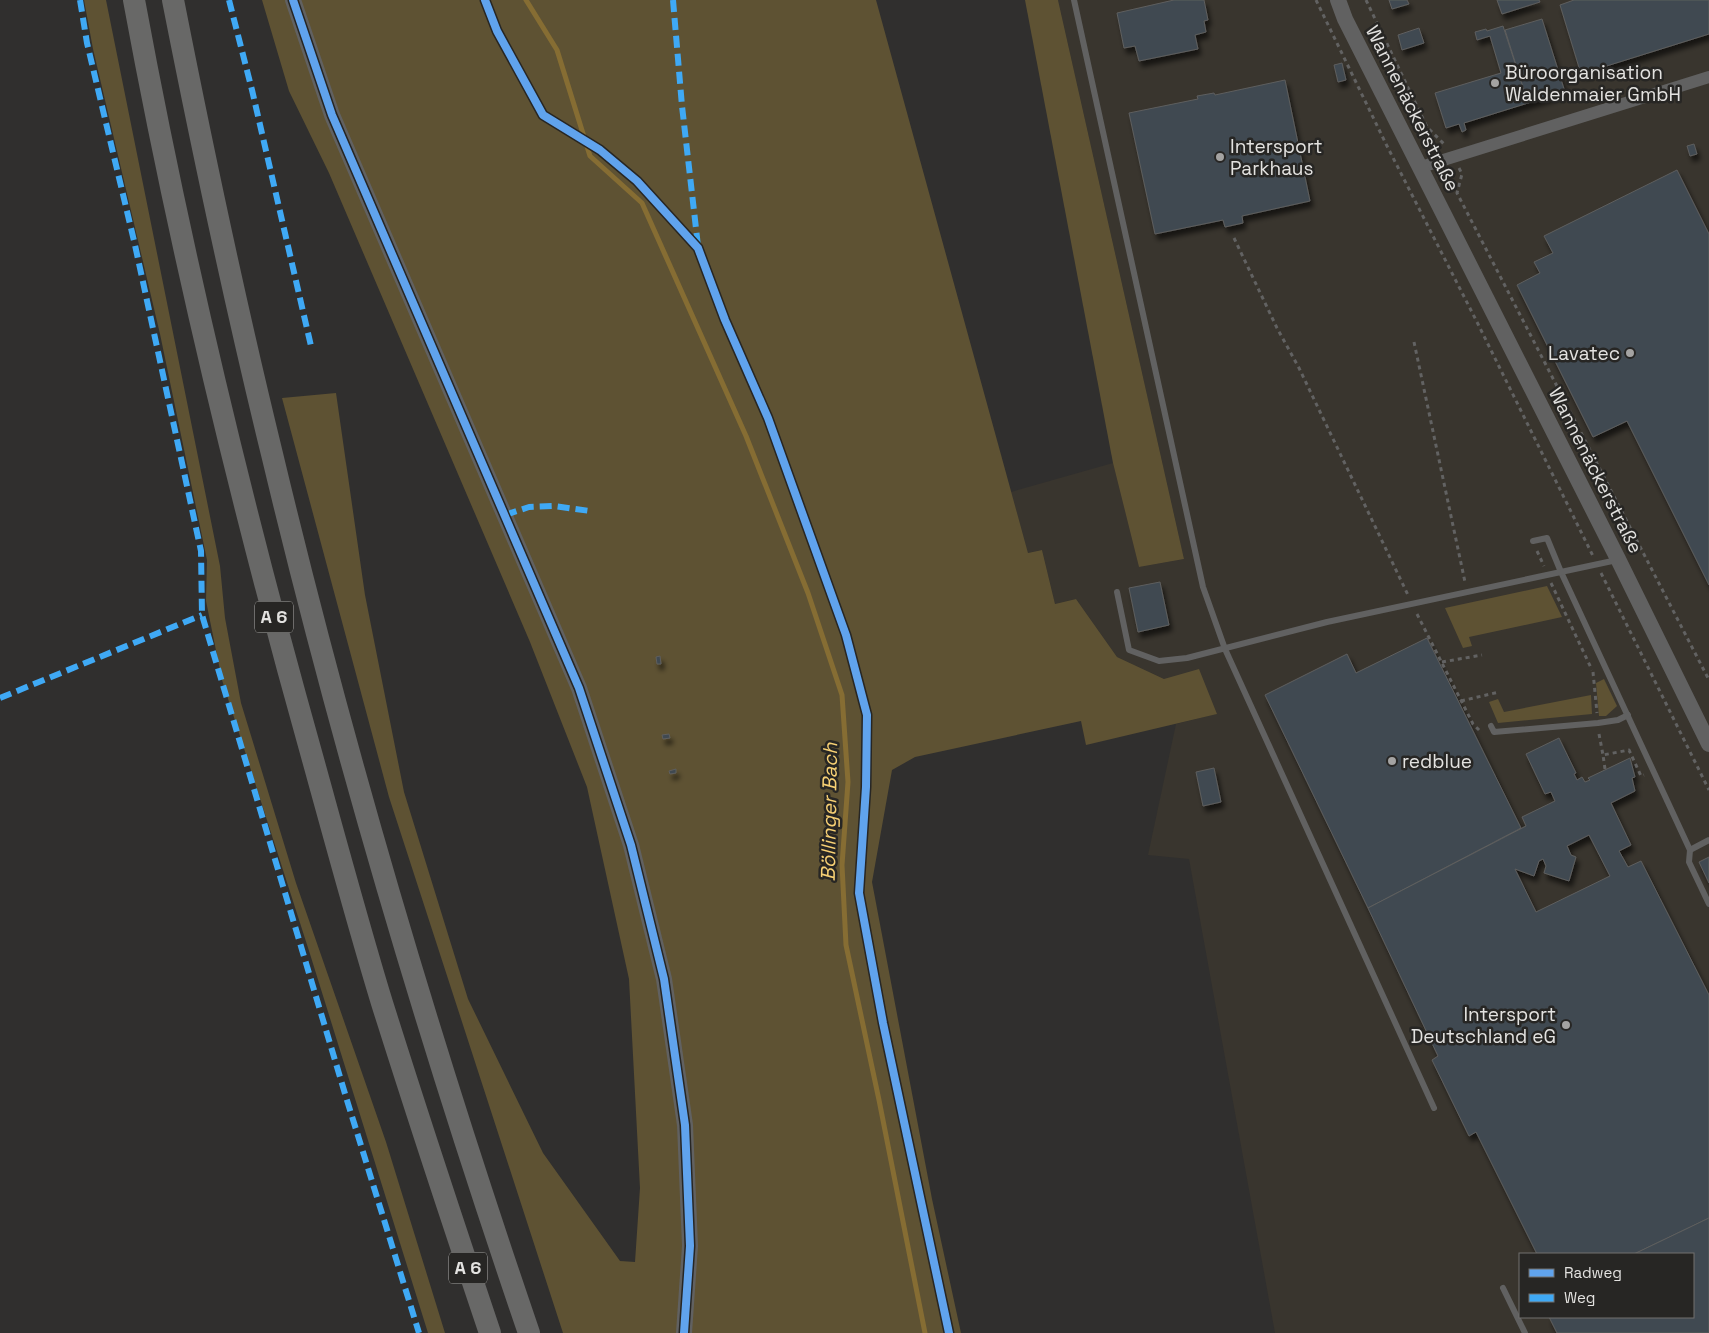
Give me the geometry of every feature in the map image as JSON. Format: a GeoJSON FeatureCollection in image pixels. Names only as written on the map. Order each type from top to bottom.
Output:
{"type":"FeatureCollection","features":[{"type":"Feature","properties":{"kind":"highway","name":"A 6"},"geometry":{"type":"LineString","coordinates":[[134,0],[162,146],[266,590],[381,999],[490,1333]]}},
{"type":"Feature","properties":{"kind":"highway","name":"A 6"},"geometry":{"type":"LineString","coordinates":[[173,0],[215,207],[272,456],[339,716],[410,965],[452,1101],[529,1333]]}},
{"type":"Feature","properties":{"kind":"street"},"geometry":{"type":"LineString","coordinates":[[293,0],[332,115],[580,688],[631,846],[664,979],[685,1125],[690,1246],[684,1333]]}},
{"type":"Feature","properties":{"kind":"street","name":"Wannenäckerstraße"},"geometry":{"type":"LineString","coordinates":[[1338,0],[1345,19],[1709,744]]}},
{"type":"Feature","properties":{"kind":"street"},"geometry":{"type":"LineString","coordinates":[[1420,167],[1709,77]]}},
{"type":"Feature","properties":{"kind":"lane"},"geometry":{"type":"LineString","coordinates":[[1074,0],[1203,588],[1225,649],[1434,1108]]}},
{"type":"Feature","properties":{"kind":"lane"},"geometry":{"type":"LineString","coordinates":[[1533,541],[1547,538],[1690,850],[1689,862],[1709,904]]}},
{"type":"Feature","properties":{"kind":"lane"},"geometry":{"type":"LineString","coordinates":[[1117,592],[1129,650],[1159,661],[1187,658],[1327,622],[1618,560]]}},
{"type":"Feature","properties":{"kind":"lane"},"geometry":{"type":"LineString","coordinates":[[1491,726],[1494,732],[1598,723],[1618,720],[1628,715]]}},
{"type":"Feature","properties":{"kind":"lane"},"geometry":{"type":"LineString","coordinates":[[1690,850],[1709,840]]}},
{"type":"Feature","properties":{"kind":"lane"},"geometry":{"type":"LineString","coordinates":[[1503,1288],[1525,1333]]}},
{"type":"Feature","properties":{"kind":"path"},"geometry":{"type":"LineString","coordinates":[[1316,0],[1402,177],[1478,324],[1709,790]]}},
{"type":"Feature","properties":{"kind":"path"},"geometry":{"type":"LineString","coordinates":[[1366,0],[1427,128],[1455,157],[1462,174],[1457,193],[1709,680]]}},
{"type":"Feature","properties":{"kind":"path"},"geometry":{"type":"LineString","coordinates":[[1234,238],[1277,328],[1300,368],[1412,604],[1473,724]]}},
{"type":"Feature","properties":{"kind":"path"},"geometry":{"type":"LineString","coordinates":[[1414,342],[1467,592]]}},
{"type":"Feature","properties":{"kind":"path"},"geometry":{"type":"LineString","coordinates":[[1442,662],[1482,655]]}},
{"type":"Feature","properties":{"kind":"path"},"geometry":{"type":"LineString","coordinates":[[1593,672],[1605,770]]}},
{"type":"Feature","properties":{"kind":"path"},"geometry":{"type":"LineString","coordinates":[[1461,700],[1499,692]]}},
{"type":"Feature","properties":{"kind":"path"},"geometry":{"type":"LineString","coordinates":[[1603,755],[1629,750],[1641,776],[1644,774]]}},
{"type":"Feature","properties":{"kind":"shaded area"},"geometry":{"type":"Polygon","coordinates":[[[84,0],[106,0],[220,566],[225,618],[241,703],[296,883],[386,1142],[445,1333],[428,1333],[222,680],[206,601],[207,560],[160,334],[93,49],[84,0]]]}},
{"type":"Feature","properties":{"kind":"shaded area"},"geometry":{"type":"Polygon","coordinates":[[[262,0],[876,0],[1028,553],[1042,550],[1055,604],[1076,599],[1117,657],[1164,679],[1199,669],[1217,714],[1086,745],[1081,721],[915,757],[892,770],[872,882],[932,1199],[961,1333],[563,1333],[389,797],[282,398],[336,393],[365,595],[404,792],[468,999],[543,1153],[620,1261],[635,1262],[640,1188],[629,979],[587,787],[530,642],[329,173],[289,91],[262,0]]]}},
{"type":"Feature","properties":{"kind":"shaded area"},"geometry":{"type":"Polygon","coordinates":[[[1025,0],[1058,0],[1184,559],[1139,567],[1113,463],[1025,0]]]}},
{"type":"Feature","properties":{"kind":"shaded area"},"geometry":{"type":"Polygon","coordinates":[[[1058,0],[1709,0],[1709,1333],[1275,1333],[1189,859],[1148,855],[1176,724],[1216,714],[1164,679],[1117,657],[1076,599],[1055,604],[1042,550],[1028,553],[1011,492],[1113,463],[1139,567],[1184,559],[1058,0]]]}},
{"type":"Feature","properties":{"kind":"shaded area"},"geometry":{"type":"Polygon","coordinates":[[[1547,586],[1562,617],[1469,637],[1472,646],[1463,648],[1445,608],[1547,586]]]}},
{"type":"Feature","properties":{"kind":"shaded area"},"geometry":{"type":"Polygon","coordinates":[[[1604,679],[1617,706],[1606,716],[1599,716],[1596,683],[1604,679]]]}},
{"type":"Feature","properties":{"kind":"shaded area"},"geometry":{"type":"Polygon","coordinates":[[[1591,695],[1592,714],[1498,723],[1489,702],[1498,699],[1504,712],[1591,695]]]}},
{"type":"Feature","properties":{"kind":"building"},"geometry":{"type":"Polygon","coordinates":[[[1174,0],[1204,0],[1208,20],[1204,21],[1206,32],[1195,35],[1198,49],[1139,61],[1135,46],[1124,48],[1117,13],[1174,0]]]}},
{"type":"Feature","properties":{"kind":"building"},"geometry":{"type":"Polygon","coordinates":[[[1389,0],[1407,0],[1409,4],[1392,9],[1389,0]]]}},
{"type":"Feature","properties":{"kind":"building"},"geometry":{"type":"Polygon","coordinates":[[[1497,0],[1539,0],[1540,2],[1502,14],[1497,0]]]}},
{"type":"Feature","properties":{"kind":"building"},"geometry":{"type":"Polygon","coordinates":[[[1574,0],[1709,0],[1709,34],[1581,74],[1560,5],[1574,0]]]}},
{"type":"Feature","properties":{"kind":"building"},"geometry":{"type":"Polygon","coordinates":[[[1542,19],[1565,92],[1528,103],[1505,30],[1542,19]]]}},
{"type":"Feature","properties":{"kind":"building","name":"Büroorganisation Waldenmaier GmbH"},"geometry":{"type":"Polygon","coordinates":[[[1503,26],[1528,103],[1464,123],[1466,130],[1462,132],[1459,124],[1446,128],[1435,93],[1501,73],[1490,36],[1477,40],[1475,32],[1486,29],[1487,31],[1503,26]]]}},
{"type":"Feature","properties":{"kind":"building"},"geometry":{"type":"Polygon","coordinates":[[[1419,28],[1424,43],[1402,50],[1398,35],[1419,28]]]}},
{"type":"Feature","properties":{"kind":"building"},"geometry":{"type":"Polygon","coordinates":[[[1342,63],[1346,80],[1338,82],[1334,65],[1342,63]]]}},
{"type":"Feature","properties":{"kind":"building","name":"Intersport Parkhaus"},"geometry":{"type":"Polygon","coordinates":[[[1285,80],[1310,201],[1242,216],[1243,223],[1225,227],[1223,220],[1155,234],[1129,113],[1198,99],[1197,96],[1214,93],[1215,95],[1285,80]]]}},
{"type":"Feature","properties":{"kind":"building"},"geometry":{"type":"Polygon","coordinates":[[[1694,144],[1697,154],[1690,156],[1687,146],[1694,144]]]}},
{"type":"Feature","properties":{"kind":"building","name":"Lavatec"},"geometry":{"type":"Polygon","coordinates":[[[1677,170],[1709,234],[1709,585],[1627,421],[1593,437],[1517,285],[1540,273],[1534,262],[1553,253],[1544,236],[1677,170]]]}},
{"type":"Feature","properties":{"kind":"building"},"geometry":{"type":"Polygon","coordinates":[[[1160,582],[1169,625],[1138,632],[1129,588],[1160,582]]]}},
{"type":"Feature","properties":{"kind":"building","name":"redblue"},"geometry":{"type":"Polygon","coordinates":[[[1427,638],[1521,828],[1368,908],[1265,695],[1347,654],[1356,673],[1427,638]]]}},
{"type":"Feature","properties":{"kind":"building"},"geometry":{"type":"Polygon","coordinates":[[[660,656],[661,664],[657,664],[656,657],[660,656]]]}},
{"type":"Feature","properties":{"kind":"building"},"geometry":{"type":"Polygon","coordinates":[[[669,734],[670,738],[663,739],[662,735],[669,734]]]}},
{"type":"Feature","properties":{"kind":"building","name":"Intersport Deutschland eG"},"geometry":{"type":"Polygon","coordinates":[[[1559,738],[1576,773],[1574,774],[1577,780],[1582,777],[1585,782],[1590,780],[1588,778],[1630,758],[1635,777],[1632,778],[1635,791],[1611,803],[1631,845],[1619,851],[1628,867],[1641,861],[1709,995],[1709,1218],[1636,1253],[1536,1253],[1476,1132],[1469,1136],[1432,1060],[1438,1056],[1368,908],[1526,826],[1522,817],[1555,801],[1551,792],[1545,794],[1526,754],[1559,738]],[[1589,835],[1567,846],[1571,855],[1576,857],[1569,881],[1544,873],[1546,866],[1543,859],[1539,861],[1534,876],[1515,869],[1536,912],[1610,876],[1589,835]]]}},
{"type":"Feature","properties":{"kind":"building"},"geometry":{"type":"Polygon","coordinates":[[[1214,768],[1221,802],[1203,806],[1196,772],[1214,768]]]}},
{"type":"Feature","properties":{"kind":"building"},"geometry":{"type":"Polygon","coordinates":[[[676,769],[676,773],[670,774],[669,771],[676,769]]]}},
{"type":"Feature","properties":{"kind":"building"},"geometry":{"type":"Polygon","coordinates":[[[1709,857],[1709,883],[1699,862],[1709,857]]]}},
{"type":"Feature","properties":{"kind":"building"},"geometry":{"type":"Polygon","coordinates":[[[1709,1218],[1709,1333],[1557,1333],[1550,1318],[1694,1318],[1694,1253],[1636,1253],[1709,1218]]]}},
{"type":"Feature","properties":{"kind":"waterway","name":"Böllinger Bach"},"geometry":{"type":"LineString","coordinates":[[526,0],[557,50],[590,156],[642,203],[746,436],[808,593],[842,695],[848,782],[842,865],[846,945],[925,1333]]}},
{"type":"Feature","properties":{"kind":"marked path"},"geometry":{"type":"LineString","coordinates":[[80,0],[87,43],[135,245],[201,551],[202,615],[346,1097],[419,1333]]}},
{"type":"Feature","properties":{"kind":"marked path"},"geometry":{"type":"LineString","coordinates":[[229,0],[252,90],[311,346]]}},
{"type":"Feature","properties":{"kind":"marked path"},"geometry":{"type":"LineString","coordinates":[[673,0],[682,106],[698,246]]}},
{"type":"Feature","properties":{"kind":"marked path"},"geometry":{"type":"LineString","coordinates":[[505,515],[529,507],[554,506],[590,511]]}},
{"type":"Feature","properties":{"kind":"marked path"},"geometry":{"type":"LineString","coordinates":[[0,698],[202,615]]}},
{"type":"Feature","properties":{"kind":"cycle path"},"geometry":{"type":"LineString","coordinates":[[293,0],[332,115],[579,688],[631,845],[664,979],[685,1125],[690,1246],[684,1333]]}},
{"type":"Feature","properties":{"kind":"cycle path"},"geometry":{"type":"LineString","coordinates":[[485,0],[497,31],[543,115],[600,150],[637,181],[698,248],[725,320],[768,418],[846,635],[867,715],[866,787],[859,893],[883,1023],[949,1333]]}},
{"type":"Feature","properties":{"kind":"place","name":"Büroorganisation Waldenmaier GmbH"},"geometry":{"type":"Point","coordinates":[1495,83]}},
{"type":"Feature","properties":{"kind":"place","name":"Intersport Parkhaus"},"geometry":{"type":"Point","coordinates":[1220,157]}},
{"type":"Feature","properties":{"kind":"place","name":"Lavatec"},"geometry":{"type":"Point","coordinates":[1630,353]}},
{"type":"Feature","properties":{"kind":"place","name":"redblue"},"geometry":{"type":"Point","coordinates":[1392,761]}},
{"type":"Feature","properties":{"kind":"place","name":"Intersport Deutschland eG"},"geometry":{"type":"Point","coordinates":[1566,1025]}}]}
